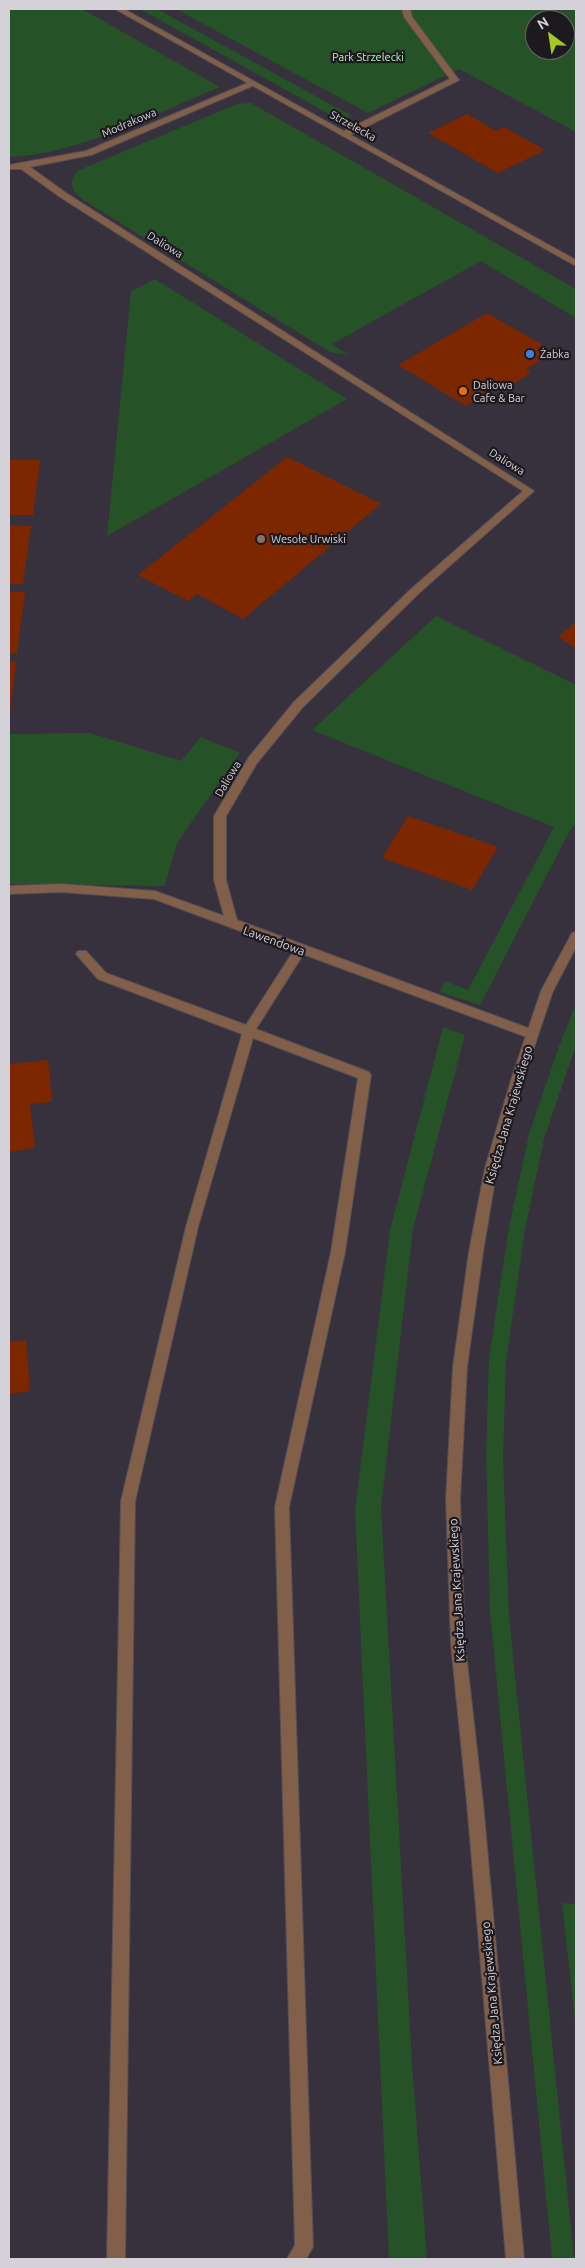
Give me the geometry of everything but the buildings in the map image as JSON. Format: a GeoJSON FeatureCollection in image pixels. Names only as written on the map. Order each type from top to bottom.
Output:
{"type":"FeatureCollection","features":[{"type":"Feature","properties":{"kind":"street","name":"Strzelecka"},"geometry":{"type":"LineString","coordinates":[[119,9],[576,263]]}},
{"type":"Feature","properties":{"kind":"street"},"geometry":{"type":"LineString","coordinates":[[345,134],[454,80],[408,18],[406,9]]}},
{"type":"Feature","properties":{"kind":"street","name":"Modrakowa"},"geometry":{"type":"LineString","coordinates":[[9,166],[23,166],[88,152],[253,84]]}},
{"type":"Feature","properties":{"kind":"street","name":"Daliowa"},"geometry":{"type":"LineString","coordinates":[[23,166],[63,195],[529,491],[414,592],[305,698],[253,760],[220,816],[220,880],[232,925]]}},
{"type":"Feature","properties":{"kind":"street","name":"Lawendowa"},"geometry":{"type":"LineString","coordinates":[[9,890],[61,888],[155,895],[232,925],[532,1034]]}},
{"type":"Feature","properties":{"kind":"street","name":"Księdza Jana Krajewskiego"},"geometry":{"type":"LineString","coordinates":[[515,2259],[475,1803],[458,1644],[453,1500],[460,1367],[476,1252],[491,1168],[547,991],[576,936]]}},
{"type":"Feature","properties":{"kind":"street"},"geometry":{"type":"LineString","coordinates":[[116,2259],[128,1501],[192,1227],[249,1030],[300,950]]}},
{"type":"Feature","properties":{"kind":"street"},"geometry":{"type":"LineString","coordinates":[[82,954],[102,976],[365,1075],[338,1252],[282,1507],[304,2247],[296,2259]]}},
{"type":"Feature","properties":{"kind":"green space"},"geometry":{"type":"Polygon","coordinates":[[[9,9],[82,9],[220,87],[89,141],[62,149],[9,157],[9,9]]]}},
{"type":"Feature","properties":{"kind":"green space"},"geometry":{"type":"Polygon","coordinates":[[[140,9],[157,9],[352,116],[340,120],[140,9]]]}},
{"type":"Feature","properties":{"kind":"green space","name":"Park Strzelecki"},"geometry":{"type":"Polygon","coordinates":[[[176,9],[576,9],[576,132],[459,69],[368,113],[176,9]]]}},
{"type":"Feature","properties":{"kind":"green space"},"geometry":{"type":"Polygon","coordinates":[[[251,103],[576,289],[576,318],[481,261],[332,344],[348,355],[330,352],[83,200],[74,191],[71,182],[77,171],[237,104],[251,103]]]}},
{"type":"Feature","properties":{"kind":"green space"},"geometry":{"type":"Polygon","coordinates":[[[155,279],[347,399],[107,536],[131,291],[155,279]]]}},
{"type":"Feature","properties":{"kind":"green space"},"geometry":{"type":"Polygon","coordinates":[[[436,616],[576,685],[576,823],[568,834],[480,1005],[440,992],[445,981],[468,990],[554,827],[312,730],[436,616]]]}},
{"type":"Feature","properties":{"kind":"green space"},"geometry":{"type":"Polygon","coordinates":[[[90,733],[181,761],[201,737],[240,753],[177,843],[165,886],[9,884],[9,734],[90,733]]]}},
{"type":"Feature","properties":{"kind":"green space"},"geometry":{"type":"Polygon","coordinates":[[[576,1004],[576,1045],[544,1139],[525,1229],[506,1361],[503,1459],[509,1616],[574,2259],[552,2259],[490,1611],[486,1454],[489,1358],[509,1227],[529,1134],[558,1049],[576,1004]]]}},
{"type":"Feature","properties":{"kind":"green space"},"geometry":{"type":"Polygon","coordinates":[[[443,1027],[465,1035],[413,1229],[381,1507],[412,2064],[427,2259],[389,2259],[355,1510],[390,1230],[443,1027]]]}},
{"type":"Feature","properties":{"kind":"green space"},"geometry":{"type":"Polygon","coordinates":[[[562,1903],[576,1904],[576,2029],[562,1903]]]}},
{"type":"Feature","properties":{"kind":"place","name":"Żabka"},"geometry":{"type":"Point","coordinates":[530,354]}},
{"type":"Feature","properties":{"kind":"place","name":"Daliowa Cafe & Bar"},"geometry":{"type":"Point","coordinates":[463,391]}},
{"type":"Feature","properties":{"kind":"place","name":"Wesołe Urwiski"},"geometry":{"type":"Point","coordinates":[261,539]}}]}
